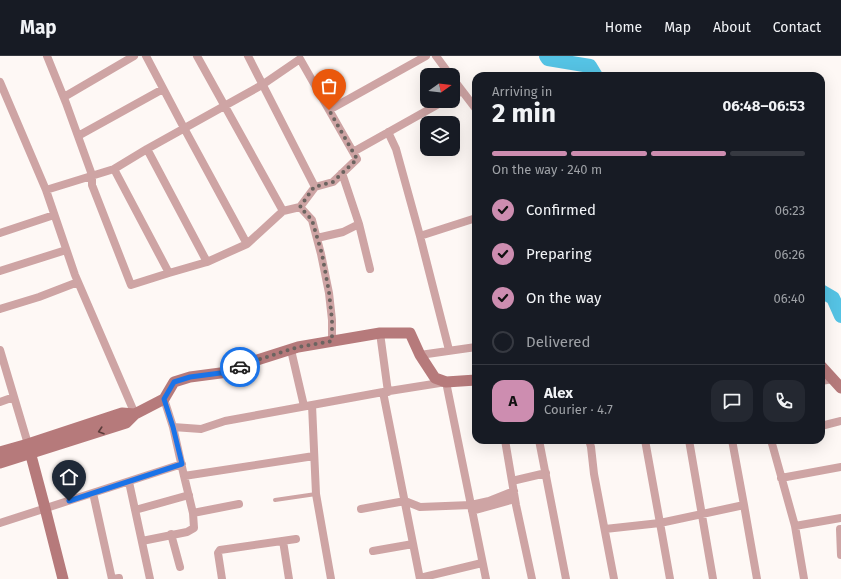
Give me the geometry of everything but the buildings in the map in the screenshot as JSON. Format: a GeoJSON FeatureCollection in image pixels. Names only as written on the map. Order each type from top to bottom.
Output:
{"type":"FeatureCollection","features":[{"type":"Feature","properties":{"kind":"street"},"geometry":{"type":"LineString","coordinates":[[46,190],[92,175],[114,169],[262,85],[301,57],[357,159],[333,182],[314,187],[300,207],[283,211],[248,244],[207,262],[131,285],[92,185],[92,175],[64,97],[47,56]]}},
{"type":"Feature","properties":{"kind":"street"},"geometry":{"type":"LineString","coordinates":[[64,97],[134,56]]}},
{"type":"Feature","properties":{"kind":"street"},"geometry":{"type":"LineString","coordinates":[[146,56],[248,244]]}},
{"type":"Feature","properties":{"kind":"street"},"geometry":{"type":"LineString","coordinates":[[197,56],[283,211]]}},
{"type":"Feature","properties":{"kind":"street"},"geometry":{"type":"LineString","coordinates":[[248,56],[314,187]]}},
{"type":"Feature","properties":{"kind":"street"},"geometry":{"type":"LineString","coordinates":[[329,110],[426,56]]}},
{"type":"Feature","properties":{"kind":"street"},"geometry":{"type":"LineString","coordinates":[[436,56],[445,68]]}},
{"type":"Feature","properties":{"kind":"street"},"geometry":{"type":"LineString","coordinates":[[0,82],[46,190],[78,282],[135,414]]}},
{"type":"Feature","properties":{"kind":"street"},"geometry":{"type":"LineString","coordinates":[[460,88],[472,104]]}},
{"type":"Feature","properties":{"kind":"street"},"geometry":{"type":"LineString","coordinates":[[78,136],[164,89]]}},
{"type":"Feature","properties":{"kind":"street"},"geometry":{"type":"LineString","coordinates":[[353,152],[431,108]]}},
{"type":"Feature","properties":{"kind":"street"},"geometry":{"type":"LineString","coordinates":[[388,132],[396,149],[449,350]]}},
{"type":"Feature","properties":{"kind":"street"},"geometry":{"type":"LineString","coordinates":[[147,149],[207,262]]}},
{"type":"Feature","properties":{"kind":"street"},"geometry":{"type":"LineString","coordinates":[[114,169],[168,273]]}},
{"type":"Feature","properties":{"kind":"street"},"geometry":{"type":"LineString","coordinates":[[342,172],[359,224],[370,269]]}},
{"type":"Feature","properties":{"kind":"street"},"geometry":{"type":"LineString","coordinates":[[300,207],[312,220],[322,254],[329,292],[332,320],[332,341]]}},
{"type":"Feature","properties":{"kind":"street"},"geometry":{"type":"LineString","coordinates":[[0,233],[54,215]]}},
{"type":"Feature","properties":{"kind":"street"},"geometry":{"type":"LineString","coordinates":[[420,236],[472,219]]}},
{"type":"Feature","properties":{"kind":"street"},"geometry":{"type":"LineString","coordinates":[[317,238],[343,232],[359,224]]}},
{"type":"Feature","properties":{"kind":"street"},"geometry":{"type":"LineString","coordinates":[[0,270],[66,250]]}},
{"type":"Feature","properties":{"kind":"street"},"geometry":{"type":"LineString","coordinates":[[0,309],[39,297],[78,282]]}},
{"type":"Feature","properties":{"kind":"street"},"geometry":{"type":"LineString","coordinates":[[380,333],[385,392],[404,501],[420,578],[482,563]]}},
{"type":"Feature","properties":{"kind":"street"},"geometry":{"type":"LineString","coordinates":[[0,452],[29,449],[126,423],[135,414],[164,399],[174,382],[190,377],[228,372],[254,361],[298,347],[380,333],[410,333],[420,355],[434,378],[446,382]]}},
{"type":"Feature","properties":{"kind":"street"},"geometry":{"type":"LineString","coordinates":[[420,355],[472,347]]}},
{"type":"Feature","properties":{"kind":"street"},"geometry":{"type":"LineString","coordinates":[[291,350],[308,406],[314,456],[316,494],[330,579]]}},
{"type":"Feature","properties":{"kind":"street"},"geometry":{"type":"LineString","coordinates":[[0,353],[29,449],[63,579]]}},
{"type":"Feature","properties":{"kind":"street"},"geometry":{"type":"LineString","coordinates":[[825,370],[841,388]]}},
{"type":"Feature","properties":{"kind":"street"},"geometry":{"type":"LineString","coordinates":[[825,380],[833,379]]}},
{"type":"Feature","properties":{"kind":"street"},"geometry":{"type":"LineString","coordinates":[[173,427],[201,429],[224,420],[446,382],[472,380]]}},
{"type":"Feature","properties":{"kind":"street"},"geometry":{"type":"LineString","coordinates":[[446,382],[486,579]]}},
{"type":"Feature","properties":{"kind":"street"},"geometry":{"type":"LineString","coordinates":[[0,402],[14,397]]}},
{"type":"Feature","properties":{"kind":"street"},"geometry":{"type":"LineString","coordinates":[[142,541],[187,532],[194,528],[189,494],[173,427],[164,399]]}},
{"type":"Feature","properties":{"kind":"street"},"geometry":{"type":"LineString","coordinates":[[825,425],[841,421]]}},
{"type":"Feature","properties":{"kind":"street"},"geometry":{"type":"LineString","coordinates":[[506,444],[532,579]]}},
{"type":"Feature","properties":{"kind":"street"},"geometry":{"type":"LineString","coordinates":[[540,444],[566,579]]}},
{"type":"Feature","properties":{"kind":"street"},"geometry":{"type":"LineString","coordinates":[[590,444],[594,474],[614,579]]}},
{"type":"Feature","properties":{"kind":"street"},"geometry":{"type":"LineString","coordinates":[[646,444],[670,579]]}},
{"type":"Feature","properties":{"kind":"street"},"geometry":{"type":"LineString","coordinates":[[690,444],[713,579]]}},
{"type":"Feature","properties":{"kind":"street"},"geometry":{"type":"LineString","coordinates":[[733,444],[756,579]]}},
{"type":"Feature","properties":{"kind":"street"},"geometry":{"type":"LineString","coordinates":[[772,444],[795,526],[804,579]]}},
{"type":"Feature","properties":{"kind":"street"},"geometry":{"type":"LineString","coordinates":[[0,463],[29,449]]}},
{"type":"Feature","properties":{"kind":"street"},"geometry":{"type":"LineString","coordinates":[[184,476],[314,456]]}},
{"type":"Feature","properties":{"kind":"street"},"geometry":{"type":"LineString","coordinates":[[0,523],[182,464]]}},
{"type":"Feature","properties":{"kind":"street"},"geometry":{"type":"LineString","coordinates":[[781,478],[841,467]]}},
{"type":"Feature","properties":{"kind":"street"},"geometry":{"type":"LineString","coordinates":[[512,481],[546,473]]}},
{"type":"Feature","properties":{"kind":"street"},"geometry":{"type":"LineString","coordinates":[[129,482],[150,579]]}},
{"type":"Feature","properties":{"kind":"street"},"geometry":{"type":"LineString","coordinates":[[93,494],[112,579],[119,579]]}},
{"type":"Feature","properties":{"kind":"street"},"geometry":{"type":"LineString","coordinates":[[135,510],[189,494]]}},
{"type":"Feature","properties":{"kind":"street"},"geometry":{"type":"LineString","coordinates":[[361,509],[404,501],[420,507],[471,508],[489,500],[515,495]]}},
{"type":"Feature","properties":{"kind":"street"},"geometry":{"type":"LineString","coordinates":[[193,513],[239,504]]}},
{"type":"Feature","properties":{"kind":"street"},"geometry":{"type":"LineString","coordinates":[[604,529],[660,523],[744,505]]}},
{"type":"Feature","properties":{"kind":"street"},"geometry":{"type":"LineString","coordinates":[[795,526],[841,518]]}},
{"type":"Feature","properties":{"kind":"street"},"geometry":{"type":"LineString","coordinates":[[841,529],[841,555]]}},
{"type":"Feature","properties":{"kind":"street"},"geometry":{"type":"LineString","coordinates":[[172,534],[180,567]]}},
{"type":"Feature","properties":{"kind":"street"},"geometry":{"type":"LineString","coordinates":[[222,579],[218,553],[220,550],[296,540]]}},
{"type":"Feature","properties":{"kind":"street"},"geometry":{"type":"LineString","coordinates":[[283,541],[289,579]]}},
{"type":"Feature","properties":{"kind":"street"},"geometry":{"type":"LineString","coordinates":[[374,551],[413,544]]}},
{"type":"Feature","properties":{"kind":"lane"},"geometry":{"type":"LineString","coordinates":[[275,500],[316,494]]}},
{"type":"Feature","properties":{"kind":"waterway"},"geometry":{"type":"LineString","coordinates":[[546,56],[548,59],[590,66],[594,72]]}},
{"type":"Feature","properties":{"kind":"waterway"},"geometry":{"type":"LineString","coordinates":[[825,293],[833,298],[841,316]]}},
{"type":"Feature","properties":{"kind":"way so far"},"geometry":{"type":"LineString","coordinates":[[240,367],[298,347],[332,341],[332,320],[329,292],[322,254],[312,220],[300,207],[314,187],[333,182],[357,159],[329,110]]}},
{"type":"Feature","properties":{"kind":"route"},"geometry":{"type":"LineString","coordinates":[[69,501],[182,464],[173,427],[164,399],[174,382],[190,377],[228,372],[240,367]]}}]}
